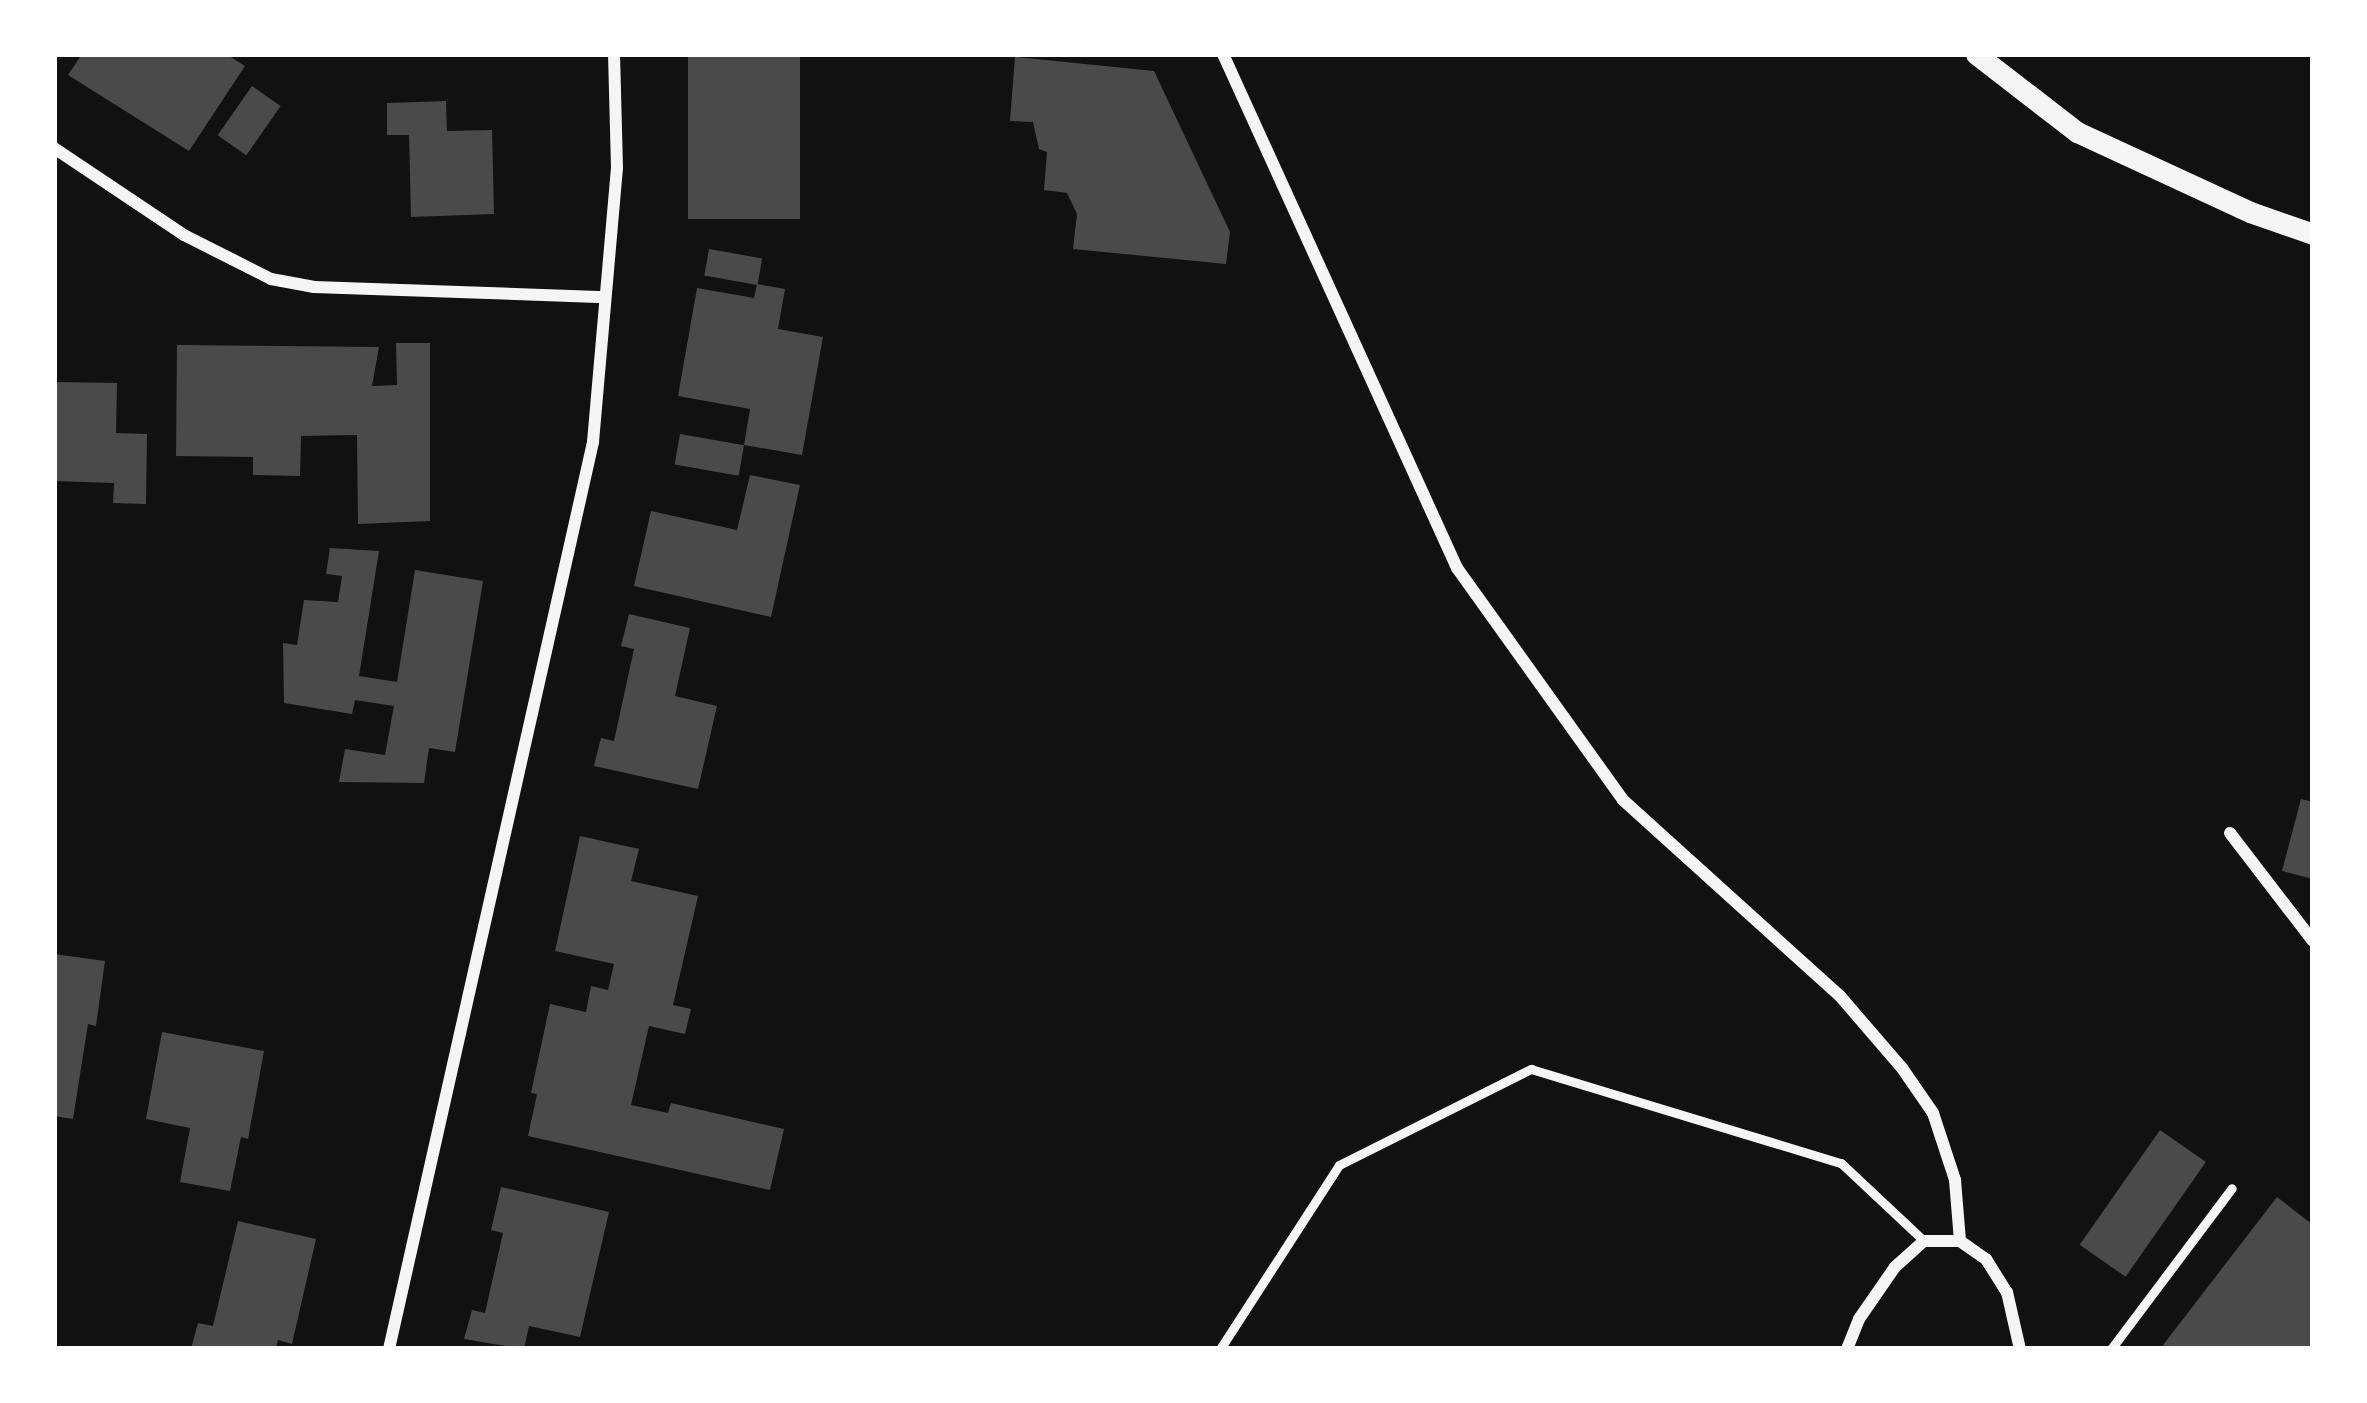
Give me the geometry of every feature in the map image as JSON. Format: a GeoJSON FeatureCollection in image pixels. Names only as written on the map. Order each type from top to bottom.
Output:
{"type":"FeatureCollection","features":[{"type":"Feature","properties":{"kind":"street"},"geometry":{"type":"LineString","coordinates":[[389,1349],[593,442],[617,168],[614,54]]}},
{"type":"Feature","properties":{"kind":"street"},"geometry":{"type":"LineString","coordinates":[[1223,54],[1457,568],[1623,800],[1840,995],[1902,1068],[1933,1113],[1954,1180],[1960,1241]]}},
{"type":"Feature","properties":{"kind":"street"},"geometry":{"type":"LineString","coordinates":[[1976,54],[2077,132],[2250,212],[2313,234]]}},
{"type":"Feature","properties":{"kind":"street"},"geometry":{"type":"LineString","coordinates":[[54,148],[184,235],[271,279],[314,287],[605,297]]}},
{"type":"Feature","properties":{"kind":"street"},"geometry":{"type":"LineString","coordinates":[[2230,833],[2313,941]]}},
{"type":"Feature","properties":{"kind":"street"},"geometry":{"type":"LineString","coordinates":[[1847,1349],[1859,1319],[1895,1267],[1924,1241],[1960,1241],[1986,1259],[2007,1292],[2020,1349]]}},
{"type":"Feature","properties":{"kind":"lane"},"geometry":{"type":"LineString","coordinates":[[1220,1349],[1340,1165],[1531,1070],[1841,1163],[1924,1241]]}},
{"type":"Feature","properties":{"kind":"lane"},"geometry":{"type":"LineString","coordinates":[[2111,1349],[2232,1188]]}},
{"type":"Feature","properties":{"kind":"building"},"geometry":{"type":"Polygon","coordinates":[[[82,54],[226,54],[245,66],[189,151],[68,75],[82,54]]]}},
{"type":"Feature","properties":{"kind":"building"},"geometry":{"type":"Polygon","coordinates":[[[688,54],[800,54],[800,219],[688,219],[688,54]]]}},
{"type":"Feature","properties":{"kind":"building"},"geometry":{"type":"Polygon","coordinates":[[[1015,57],[1154,71],[1230,232],[1226,264],[1073,249],[1077,214],[1067,193],[1044,190],[1047,152],[1039,149],[1033,122],[1010,121],[1015,57]]]}},
{"type":"Feature","properties":{"kind":"building"},"geometry":{"type":"Polygon","coordinates":[[[252,86],[281,106],[246,155],[218,135],[252,86]]]}},
{"type":"Feature","properties":{"kind":"building"},"geometry":{"type":"Polygon","coordinates":[[[446,101],[447,131],[492,130],[494,214],[411,217],[409,135],[387,135],[387,103],[446,101]]]}},
{"type":"Feature","properties":{"kind":"building"},"geometry":{"type":"Polygon","coordinates":[[[709,249],[762,258],[757,285],[704,276],[709,249]]]}},
{"type":"Feature","properties":{"kind":"building"},"geometry":{"type":"Polygon","coordinates":[[[757,284],[785,289],[778,329],[823,337],[802,455],[744,445],[750,409],[678,396],[697,288],[754,298],[757,284]]]}},
{"type":"Feature","properties":{"kind":"building"},"geometry":{"type":"Polygon","coordinates":[[[396,343],[430,343],[430,521],[358,524],[357,435],[301,436],[300,476],[253,475],[253,457],[176,456],[177,345],[379,347],[372,386],[397,385],[396,343]]]}},
{"type":"Feature","properties":{"kind":"building"},"geometry":{"type":"Polygon","coordinates":[[[54,382],[117,383],[116,433],[147,434],[146,504],[113,503],[114,483],[54,481],[54,382]]]}},
{"type":"Feature","properties":{"kind":"building"},"geometry":{"type":"Polygon","coordinates":[[[680,434],[744,445],[739,476],[675,465],[680,434]]]}},
{"type":"Feature","properties":{"kind":"building"},"geometry":{"type":"Polygon","coordinates":[[[750,475],[800,485],[771,617],[634,586],[651,511],[737,530],[750,475]]]}},
{"type":"Feature","properties":{"kind":"building"},"geometry":{"type":"Polygon","coordinates":[[[330,548],[379,551],[359,676],[397,682],[415,570],[483,581],[455,752],[429,748],[424,783],[339,782],[345,749],[385,755],[394,706],[355,700],[352,714],[284,703],[283,643],[297,645],[304,600],[338,602],[342,576],[326,574],[330,548]]]}},
{"type":"Feature","properties":{"kind":"building"},"geometry":{"type":"Polygon","coordinates":[[[629,614],[690,628],[675,696],[717,706],[698,789],[594,766],[601,738],[614,741],[634,649],[621,646],[629,614]]]}},
{"type":"Feature","properties":{"kind":"building"},"geometry":{"type":"Polygon","coordinates":[[[2301,799],[2313,802],[2313,879],[2282,871],[2301,799]]]}},
{"type":"Feature","properties":{"kind":"building"},"geometry":{"type":"Polygon","coordinates":[[[580,836],[639,849],[631,881],[698,896],[673,1005],[691,1009],[685,1034],[649,1026],[631,1105],[668,1113],[671,1103],[784,1129],[770,1190],[528,1136],[537,1094],[531,1093],[550,1004],[586,1012],[591,986],[608,990],[614,964],[555,951],[580,836]]]}},
{"type":"Feature","properties":{"kind":"building"},"geometry":{"type":"Polygon","coordinates":[[[54,954],[105,961],[96,1026],[88,1024],[73,1119],[54,1116],[54,954]]]}},
{"type":"Feature","properties":{"kind":"building"},"geometry":{"type":"Polygon","coordinates":[[[162,1032],[264,1051],[248,1139],[241,1137],[230,1191],[180,1182],[190,1128],[146,1119],[162,1032]]]}},
{"type":"Feature","properties":{"kind":"building"},"geometry":{"type":"Polygon","coordinates":[[[2160,1130],[2206,1162],[2126,1277],[2080,1245],[2160,1130]]]}},
{"type":"Feature","properties":{"kind":"building"},"geometry":{"type":"Polygon","coordinates":[[[501,1187],[609,1212],[580,1337],[529,1326],[524,1349],[464,1339],[472,1310],[485,1313],[503,1233],[491,1230],[501,1187]]]}},
{"type":"Feature","properties":{"kind":"building"},"geometry":{"type":"Polygon","coordinates":[[[2277,1197],[2313,1225],[2313,1349],[2160,1349],[2277,1197]]]}},
{"type":"Feature","properties":{"kind":"building"},"geometry":{"type":"Polygon","coordinates":[[[238,1221],[316,1239],[292,1344],[278,1340],[276,1349],[191,1349],[198,1323],[213,1326],[238,1221]]]}}]}
